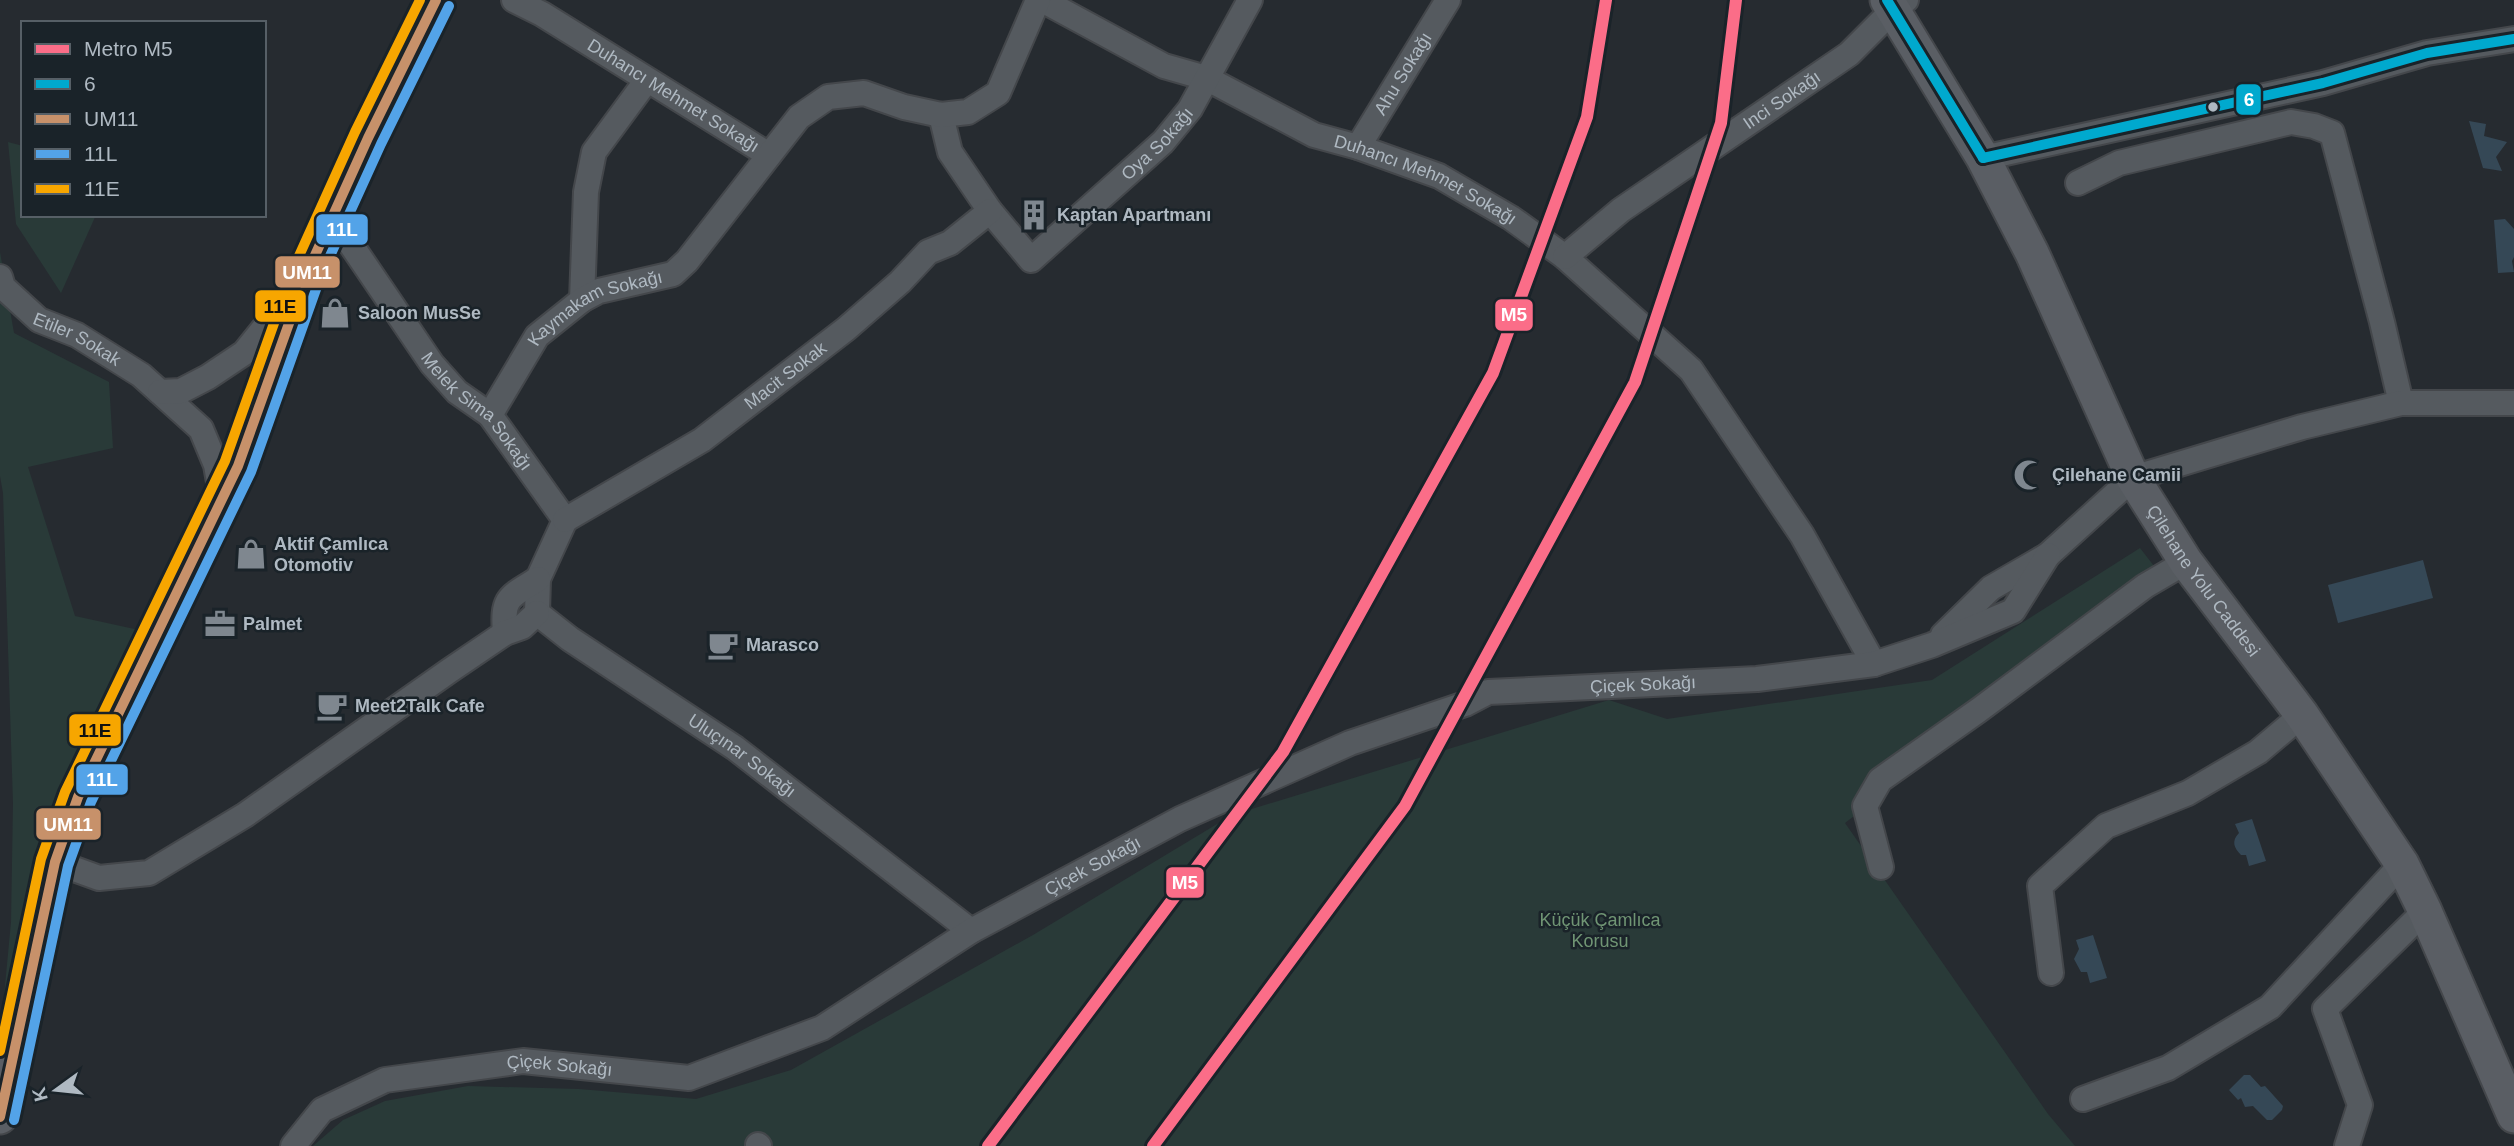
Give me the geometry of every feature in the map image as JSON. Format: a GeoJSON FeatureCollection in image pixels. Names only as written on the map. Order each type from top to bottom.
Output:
{"type":"FeatureCollection","features":[{"type":"Feature","properties":{"kind":"street"},"geometry":{"type":"LineString","coordinates":[[0,1117],[55,862],[78,797],[238,466],[307,273],[368,138],[436,0]]}},
{"type":"Feature","properties":{"kind":"street","name":"Duhancı Mehmet Sokağı"},"geometry":{"type":"LineString","coordinates":[[514,0],[550,7],[647,80],[769,155],[799,117],[828,97],[864,93],[941,116],[968,112],[998,93],[1040,0],[1164,66],[1206,78],[1314,135],[1359,147],[1439,176],[1511,218],[1565,257],[1690,370],[1802,535],[1874,664]]}},
{"type":"Feature","properties":{"kind":"street","name":"Oya Sokağı"},"geometry":{"type":"LineString","coordinates":[[990,211],[1031,260],[1163,142],[1190,109],[1250,0]]}},
{"type":"Feature","properties":{"kind":"street","name":"Ahu Sokağı"},"geometry":{"type":"LineString","coordinates":[[1359,147],[1448,0]]}},
{"type":"Feature","properties":{"kind":"street","name":"Çilehane Yolu Caddesi"},"geometry":{"type":"LineString","coordinates":[[1895,3],[1983,158],[2032,253],[2133,478],[2186,562],[2302,715],[2402,864],[2511,1102]]}},
{"type":"Feature","properties":{"kind":"street","name":"Inci Sokağı"},"geometry":{"type":"LineString","coordinates":[[1565,257],[1621,210],[1849,54],[1895,3]]}},
{"type":"Feature","properties":{"kind":"street"},"geometry":{"type":"LineString","coordinates":[[1983,158],[2323,83],[2427,53],[2514,39]]}},
{"type":"Feature","properties":{"kind":"street"},"geometry":{"type":"LineString","coordinates":[[582,300],[586,192],[594,152],[647,80]]}},
{"type":"Feature","properties":{"kind":"street"},"geometry":{"type":"LineString","coordinates":[[941,116],[950,152],[990,211]]}},
{"type":"Feature","properties":{"kind":"street"},"geometry":{"type":"LineString","coordinates":[[2078,183],[2119,163],[2291,122],[2332,133],[2382,322],[2400,402]]}},
{"type":"Feature","properties":{"kind":"street","name":"Kaymakam Sokağı"},"geometry":{"type":"LineString","coordinates":[[490,415],[537,336],[582,300],[599,291],[673,274],[687,261],[769,155]]}},
{"type":"Feature","properties":{"kind":"street","name":"Macit Sokak"},"geometry":{"type":"LineString","coordinates":[[565,520],[702,440],[846,329],[900,282],[929,252],[950,243],[990,211]]}},
{"type":"Feature","properties":{"kind":"street","name":"Melek Sima Sokağı"},"geometry":{"type":"LineString","coordinates":[[333,218],[432,364],[457,392],[490,415],[565,520]]}},
{"type":"Feature","properties":{"kind":"street"},"geometry":{"type":"LineString","coordinates":[[160,392],[181,391],[208,377],[244,352],[307,273]]}},
{"type":"Feature","properties":{"kind":"street","name":"Etiler Sokak"},"geometry":{"type":"LineString","coordinates":[[0,277],[3,287],[39,320],[77,335],[141,375],[201,429],[216,465],[222,499]]}},
{"type":"Feature","properties":{"kind":"street"},"geometry":{"type":"LineString","coordinates":[[2133,478],[2302,427],[2400,402],[2514,403]]}},
{"type":"Feature","properties":{"kind":"street","name":"Çiçek Sokağı"},"geometry":{"type":"LineString","coordinates":[[293,1146],[321,1110],[385,1080],[523,1061],[689,1078],[822,1028],[971,931],[1180,819],[1350,743],[1465,704],[1488,692],[1757,679],[1874,664],[1932,645],[2013,611],[2048,555],[2133,478]]}},
{"type":"Feature","properties":{"kind":"street"},"geometry":{"type":"LineString","coordinates":[[55,862],[99,877],[149,873],[245,815],[505,634],[522,627],[537,613],[538,579],[565,520]]}},
{"type":"Feature","properties":{"kind":"street"},"geometry":{"type":"LineString","coordinates":[[1881,867],[1865,806],[1880,780],[2145,586],[2186,562]]}},
{"type":"Feature","properties":{"kind":"street"},"geometry":{"type":"LineString","coordinates":[[505,634],[503,611],[511,596],[538,579]]}},
{"type":"Feature","properties":{"kind":"street","name":"Uluçınar Sokağı"},"geometry":{"type":"LineString","coordinates":[[537,613],[570,639],[735,748],[971,931]]}},
{"type":"Feature","properties":{"kind":"street"},"geometry":{"type":"LineString","coordinates":[[2051,973],[2040,886],[2106,826],[2188,793],[2258,752],[2302,715]]}},
{"type":"Feature","properties":{"kind":"street"},"geometry":{"type":"LineString","coordinates":[[2083,1099],[2168,1068],[2270,1007],[2402,864]]}},
{"type":"Feature","properties":{"kind":"street"},"geometry":{"type":"LineString","coordinates":[[2347,1146],[2360,1105],[2325,1010],[2425,911]]}},
{"type":"Feature","properties":{"kind":"green space"},"geometry":{"type":"Polygon","coordinates":[[[8,142],[21,145],[21,217],[95,217],[61,293],[16,224],[8,142]]]}},
{"type":"Feature","properties":{"kind":"green space"},"geometry":{"type":"Polygon","coordinates":[[[0,252],[14,333],[109,382],[113,448],[28,467],[75,616],[139,630],[58,797],[0,1039],[11,922],[13,803],[3,493],[0,476],[0,252]]]}},
{"type":"Feature","properties":{"kind":"green space","name":"Küçük Çamlıca Korusu"},"geometry":{"type":"Polygon","coordinates":[[[2140,548],[2168,584],[1845,823],[2048,1114],[2075,1146],[313,1146],[343,1120],[385,1101],[468,1086],[579,1089],[696,1099],[791,1070],[1033,935],[1232,815],[1609,700],[1667,719],[1932,680],[2140,548]]]}},
{"type":"Feature","properties":{"kind":"water"},"geometry":{"type":"Polygon","coordinates":[[[2469,121],[2486,124],[2484,136],[2507,142],[2496,157],[2502,171],[2483,168],[2469,121]]]}},
{"type":"Feature","properties":{"kind":"water"},"geometry":{"type":"Polygon","coordinates":[[[2505,219],[2514,229],[2514,272],[2498,273],[2494,220],[2505,219]]]}},
{"type":"Feature","properties":{"kind":"water"},"geometry":{"type":"Polygon","coordinates":[[[2423,560],[2433,598],[2338,623],[2328,585],[2423,560]]]}},
{"type":"Feature","properties":{"kind":"water"},"geometry":{"type":"Polygon","coordinates":[[[2252,819],[2266,861],[2249,866],[2246,855],[2241,855],[2235,847],[2234,842],[2239,833],[2235,824],[2252,819]]]}},
{"type":"Feature","properties":{"kind":"water"},"geometry":{"type":"Polygon","coordinates":[[[2093,935],[2107,978],[2090,983],[2087,972],[2081,972],[2074,959],[2079,949],[2076,940],[2093,935]]]}},
{"type":"Feature","properties":{"kind":"water"},"geometry":{"type":"Polygon","coordinates":[[[2244,1075],[2250,1075],[2261,1087],[2265,1086],[2283,1106],[2272,1120],[2267,1120],[2253,1106],[2245,1107],[2241,1098],[2238,1100],[2229,1090],[2244,1075]]]}},
{"type":"Feature","properties":{"kind":"metro line","name":"M5"},"geometry":{"type":"LineString","coordinates":[[988,1146],[1283,752],[1493,373],[1587,117],[1606,0]]}},
{"type":"Feature","properties":{"kind":"metro line","name":"M5"},"geometry":{"type":"LineString","coordinates":[[1153,1146],[1405,806],[1635,382],[1721,123],[1736,0]]}},
{"type":"Feature","properties":{"kind":"transit line","name":"11E"},"geometry":{"type":"LineString","coordinates":[[0,1051],[41,859],[65,792],[225,461],[294,267],[355,132],[420,0]]}},
{"type":"Feature","properties":{"kind":"transit line","name":"UM11"},"geometry":{"type":"LineString","coordinates":[[0,1117],[55,862],[78,797],[238,466],[307,273],[368,138],[436,0]]}},
{"type":"Feature","properties":{"kind":"transit line","name":"6"},"geometry":{"type":"LineString","coordinates":[[1887,0],[1983,158]]}},
{"type":"Feature","properties":{"kind":"transit line","name":"11L"},"geometry":{"type":"LineString","coordinates":[[14,1120],[68,866],[91,802],[251,472],[320,278],[381,144],[449,6]]}},
{"type":"Feature","properties":{"kind":"transit line","name":"6"},"geometry":{"type":"LineString","coordinates":[[1983,158],[2323,83],[2427,53],[2514,39]]}},
{"type":"Feature","properties":{"kind":"place","name":"Kaptan Apartmanı"},"geometry":{"type":"Point","coordinates":[1034,215]}},
{"type":"Feature","properties":{"kind":"place","name":"Saloon MusSe"},"geometry":{"type":"Point","coordinates":[335,313]}},
{"type":"Feature","properties":{"kind":"place","name":"Çilehane Camii"},"geometry":{"type":"Point","coordinates":[2029,475]}},
{"type":"Feature","properties":{"kind":"place","name":"Aktif Çamlıca Otomotiv"},"geometry":{"type":"Point","coordinates":[251,554]}},
{"type":"Feature","properties":{"kind":"place","name":"Palmet"},"geometry":{"type":"Point","coordinates":[220,624]}},
{"type":"Feature","properties":{"kind":"place","name":"Marasco"},"geometry":{"type":"Point","coordinates":[723,645]}},
{"type":"Feature","properties":{"kind":"place","name":"Meet2Talk Cafe"},"geometry":{"type":"Point","coordinates":[332,706]}}]}
